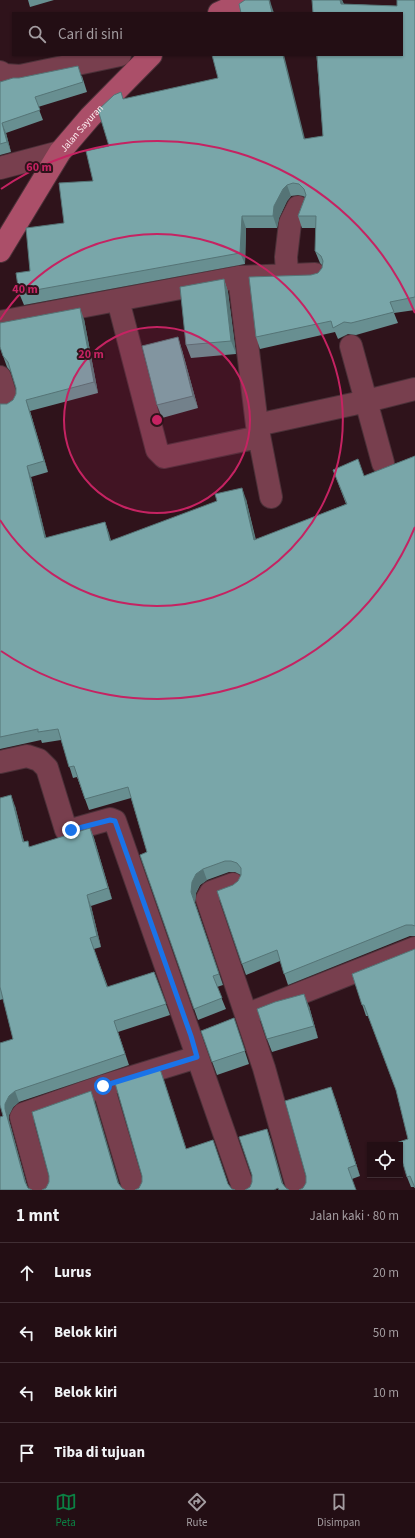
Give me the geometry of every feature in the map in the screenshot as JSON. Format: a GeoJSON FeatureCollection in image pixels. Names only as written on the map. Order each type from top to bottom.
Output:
{"type":"FeatureCollection","features":[{"type":"Feature","properties":{"kind":"street"},"geometry":{"type":"LineString","coordinates":[[0,72],[4,75],[20,76],[115,56]]}},
{"type":"Feature","properties":{"kind":"street","name":"Jalan Sayuran"},"geometry":{"type":"LineString","coordinates":[[0,251],[60,152],[90,117],[150,56]]}},
{"type":"Feature","properties":{"kind":"street"},"geometry":{"type":"LineString","coordinates":[[0,168],[60,152]]}},
{"type":"Feature","properties":{"kind":"street"},"geometry":{"type":"LineString","coordinates":[[287,274],[286,257],[290,223],[298,207]]}},
{"type":"Feature","properties":{"kind":"street"},"geometry":{"type":"LineString","coordinates":[[0,322],[239,277],[315,274]]}},
{"type":"Feature","properties":{"kind":"street"},"geometry":{"type":"LineString","coordinates":[[239,277],[258,431],[271,497]]}},
{"type":"Feature","properties":{"kind":"street"},"geometry":{"type":"LineString","coordinates":[[118,300],[157,450],[164,457],[415,389]]}},
{"type":"Feature","properties":{"kind":"street"},"geometry":{"type":"LineString","coordinates":[[351,346],[383,463]]}},
{"type":"Feature","properties":{"kind":"street"},"geometry":{"type":"LineString","coordinates":[[0,377],[8,403]]}},
{"type":"Feature","properties":{"kind":"street"},"geometry":{"type":"LineString","coordinates":[[0,762],[28,756],[39,760],[47,768],[66,830],[110,820],[115,821],[198,1033],[197,1057],[244,1190]]}},
{"type":"Feature","properties":{"kind":"street"},"geometry":{"type":"LineString","coordinates":[[233,884],[211,892],[207,899],[264,1068],[298,1190]]}},
{"type":"Feature","properties":{"kind":"street"},"geometry":{"type":"LineString","coordinates":[[226,1022],[415,948]]}},
{"type":"Feature","properties":{"kind":"street"},"geometry":{"type":"LineString","coordinates":[[41,1190],[22,1118],[23,1114],[103,1086],[197,1057]]}},
{"type":"Feature","properties":{"kind":"street"},"geometry":{"type":"LineString","coordinates":[[103,1086],[134,1190]]}},
{"type":"Feature","properties":{"kind":"building"},"geometry":{"type":"Polygon","coordinates":[[[245,0],[269,0],[272,12],[241,12],[239,4],[245,0]]]}},
{"type":"Feature","properties":{"kind":"building"},"geometry":{"type":"Polygon","coordinates":[[[312,0],[340,0],[341,4],[397,6],[397,0],[415,0],[415,297],[390,302],[394,312],[351,323],[344,322],[333,328],[331,321],[256,337],[249,277],[311,275],[318,273],[322,268],[323,261],[321,256],[315,251],[316,216],[298,216],[306,195],[304,189],[299,184],[293,183],[287,185],[283,189],[274,206],[273,216],[242,216],[240,253],[19,293],[16,273],[30,271],[26,228],[64,223],[59,183],[93,181],[86,151],[109,146],[98,110],[114,95],[121,92],[123,99],[218,78],[212,56],[283,56],[304,139],[323,136],[317,56],[403,56],[403,12],[313,12],[312,0]]]}},
{"type":"Feature","properties":{"kind":"building"},"geometry":{"type":"Polygon","coordinates":[[[78,66],[83,82],[35,97],[40,110],[2,123],[7,142],[0,144],[0,82],[13,78],[78,66]]]}},
{"type":"Feature","properties":{"kind":"building"},"geometry":{"type":"Polygon","coordinates":[[[224,279],[231,341],[186,345],[180,287],[224,279]]]}},
{"type":"Feature","properties":{"kind":"building"},"geometry":{"type":"Polygon","coordinates":[[[80,308],[94,382],[26,400],[44,461],[27,466],[45,538],[105,522],[110,541],[217,501],[215,494],[242,488],[254,540],[347,504],[333,470],[358,459],[364,476],[415,456],[415,926],[406,925],[284,974],[277,950],[242,964],[217,891],[233,885],[238,881],[241,875],[241,868],[237,863],[225,861],[203,869],[196,874],[192,882],[191,892],[219,974],[213,976],[222,998],[194,1009],[140,855],[147,852],[128,787],[85,799],[74,766],[69,767],[58,729],[38,732],[38,729],[0,737],[0,404],[7,404],[13,400],[16,394],[16,388],[8,362],[3,356],[0,347],[0,323],[80,308]]]}},
{"type":"Feature","properties":{"kind":"building"},"geometry":{"type":"Polygon","coordinates":[[[178,337],[193,396],[157,405],[142,346],[178,337]]]}},
{"type":"Feature","properties":{"kind":"building"},"geometry":{"type":"Polygon","coordinates":[[[11,795],[23,842],[28,841],[29,847],[90,828],[108,888],[87,895],[97,936],[90,938],[107,987],[154,972],[166,1004],[114,1021],[125,1054],[15,1091],[9,1096],[5,1104],[5,1109],[25,1182],[28,1188],[32,1190],[0,1190],[0,1117],[3,1116],[0,1105],[0,1043],[13,1039],[0,987],[0,798],[11,795]]]}},
{"type":"Feature","properties":{"kind":"building"},"geometry":{"type":"Polygon","coordinates":[[[415,949],[415,1188],[410,1176],[407,1177],[403,1164],[403,1142],[399,1142],[408,1139],[396,1090],[364,1005],[362,1005],[352,974],[415,949]]]}},
{"type":"Feature","properties":{"kind":"building"},"geometry":{"type":"Polygon","coordinates":[[[304,994],[314,1026],[267,1039],[257,1009],[304,994]]]}},
{"type":"Feature","properties":{"kind":"building"},"geometry":{"type":"Polygon","coordinates":[[[234,1018],[245,1051],[212,1062],[201,1031],[234,1018]]]}},
{"type":"Feature","properties":{"kind":"building"},"geometry":{"type":"Polygon","coordinates":[[[160,1069],[186,1149],[213,1140],[228,1184],[235,1190],[135,1190],[139,1188],[142,1182],[142,1176],[115,1083],[160,1069]]]}},
{"type":"Feature","properties":{"kind":"building"},"geometry":{"type":"Polygon","coordinates":[[[331,1087],[356,1165],[348,1168],[356,1190],[299,1190],[303,1188],[306,1183],[306,1176],[285,1101],[331,1087]]]}},
{"type":"Feature","properties":{"kind":"building"},"geometry":{"type":"Polygon","coordinates":[[[91,1091],[118,1183],[125,1190],[42,1190],[46,1188],[49,1182],[49,1176],[32,1112],[91,1091]]]}},
{"type":"Feature","properties":{"kind":"building"},"geometry":{"type":"Polygon","coordinates":[[[267,1129],[282,1183],[289,1190],[279,1190],[278,1188],[274,1190],[245,1190],[250,1187],[252,1175],[239,1137],[267,1129]]]}},
{"type":"Feature","properties":{"kind":"route"},"geometry":{"type":"LineString","coordinates":[[71,830],[110,820],[115,821],[191,1036],[197,1057],[103,1086]]}}]}
